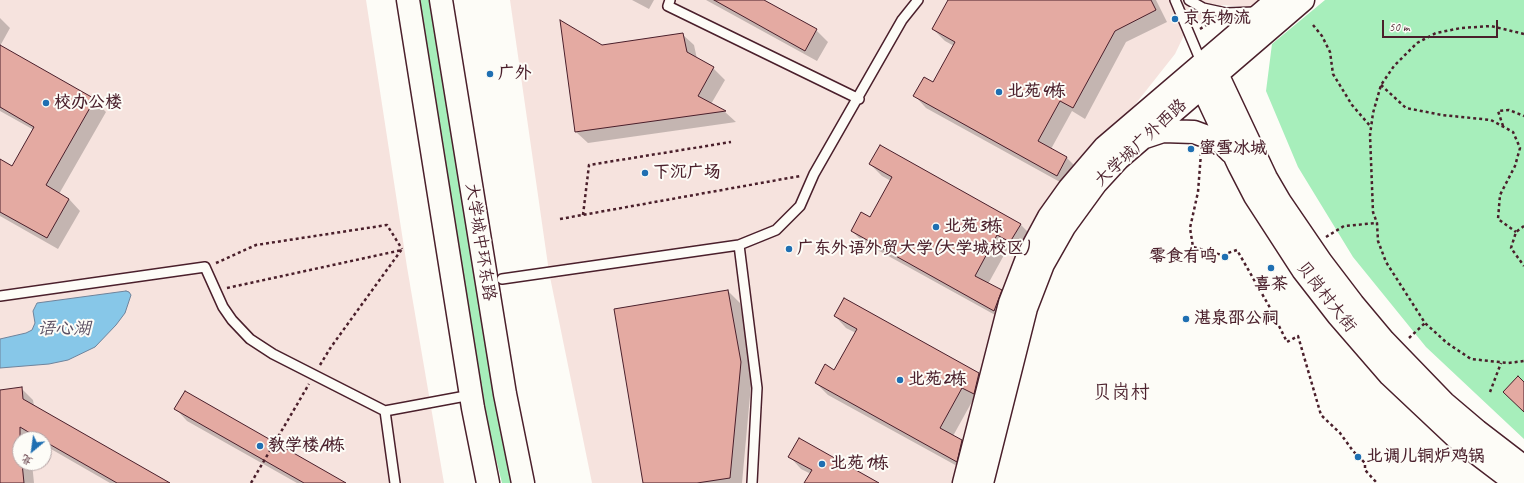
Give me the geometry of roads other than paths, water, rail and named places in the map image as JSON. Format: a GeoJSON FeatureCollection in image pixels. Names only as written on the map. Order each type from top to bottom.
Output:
{"type":"FeatureCollection","features":[{"type":"Feature","properties":{"kind":"main road","name":"大学城中环东路"},"geometry":{"type":"LineString","coordinates":[[408,0],[471,395],[488,483]]}},
{"type":"Feature","properties":{"kind":"main road","name":"大学城中环东路"},"geometry":{"type":"LineString","coordinates":[[441,0],[505,394],[523,483]]}},
{"type":"Feature","properties":{"kind":"main road","name":"大学城广外西路"},"geometry":{"type":"LineString","coordinates":[[964,483],[1010,303],[1023,268],[1043,227],[1069,189],[1105,147],[1207,75],[1303,0]]}},
{"type":"Feature","properties":{"kind":"main road","name":"大学城广外西路"},"geometry":{"type":"LineString","coordinates":[[982,483],[1026,308],[1044,264],[1058,236],[1083,199],[1118,159],[1207,75],[1275,2]]}},
{"type":"Feature","properties":{"kind":"main road","name":"贝岗村大街"},"geometry":{"type":"LineString","coordinates":[[1207,75],[1232,153],[1255,196],[1287,246],[1334,309],[1390,375],[1427,411],[1458,439],[1516,483]]}},
{"type":"Feature","properties":{"kind":"main road","name":"贝岗村大街"},"geometry":{"type":"LineString","coordinates":[[1207,75],[1253,151],[1280,202],[1316,256],[1353,304],[1384,341],[1444,403],[1524,467]]}},
{"type":"Feature","properties":{"kind":"main road"},"geometry":{"type":"LineString","coordinates":[[1140,139],[1163,131],[1194,132],[1221,142],[1232,153]]}},
{"type":"Feature","properties":{"kind":"lane"},"geometry":{"type":"LineString","coordinates":[[670,0],[668,6],[859,99]]}},
{"type":"Feature","properties":{"kind":"lane"},"geometry":{"type":"LineString","coordinates":[[502,279],[739,245],[776,230],[800,206],[814,174],[859,99],[902,20],[918,0]]}},
{"type":"Feature","properties":{"kind":"lane","name":"贝岗村大街"},"geometry":{"type":"LineString","coordinates":[[1175,0],[1207,75]]}},
{"type":"Feature","properties":{"kind":"lane"},"geometry":{"type":"LineString","coordinates":[[1189,0],[1203,8],[1226,13],[1254,12],[1275,2]]}},
{"type":"Feature","properties":{"kind":"lane"},"geometry":{"type":"LineString","coordinates":[[739,245],[757,388],[752,483]]}},
{"type":"Feature","properties":{"kind":"lane"},"geometry":{"type":"LineString","coordinates":[[0,296],[205,267],[214,290],[232,320],[250,339],[273,354],[385,411],[471,395]]}},
{"type":"Feature","properties":{"kind":"lane"},"geometry":{"type":"LineString","coordinates":[[385,411],[396,483]]}},
{"type":"Feature","properties":{"kind":"water","name":"语心湖"},"geometry":{"type":"Polygon","coordinates":[[[126,291],[131,295],[125,313],[95,347],[68,360],[49,364],[0,368],[0,339],[26,333],[32,330],[35,323],[33,311],[37,303],[126,291]]]}},
{"type":"Feature","properties":{"kind":"place","name":"京东物流"},"geometry":{"type":"Point","coordinates":[1175,19]}},
{"type":"Feature","properties":{"kind":"place","name":"广外"},"geometry":{"type":"Point","coordinates":[490,74]}},
{"type":"Feature","properties":{"kind":"place","name":"北苑4栋"},"geometry":{"type":"Point","coordinates":[999,92]}},
{"type":"Feature","properties":{"kind":"place","name":"校办公楼"},"geometry":{"type":"Point","coordinates":[46,103]}},
{"type":"Feature","properties":{"kind":"place","name":"蜜雪冰城"},"geometry":{"type":"Point","coordinates":[1191,149]}},
{"type":"Feature","properties":{"kind":"place","name":"下沉广场"},"geometry":{"type":"Point","coordinates":[645,173]}},
{"type":"Feature","properties":{"kind":"place","name":"北苑3栋"},"geometry":{"type":"Point","coordinates":[936,227]}},
{"type":"Feature","properties":{"kind":"place","name":"广东外语外贸大学(大学城校区)"},"geometry":{"type":"Point","coordinates":[789,249]}},
{"type":"Feature","properties":{"kind":"place","name":"零食有鸣"},"geometry":{"type":"Point","coordinates":[1225,257]}},
{"type":"Feature","properties":{"kind":"place","name":"喜茶"},"geometry":{"type":"Point","coordinates":[1271,268]}},
{"type":"Feature","properties":{"kind":"place","name":"湛泉邵公祠"},"geometry":{"type":"Point","coordinates":[1186,319]}},
{"type":"Feature","properties":{"kind":"place","name":"北苑2栋"},"geometry":{"type":"Point","coordinates":[900,380]}},
{"type":"Feature","properties":{"kind":"place","name":"教学楼A栋"},"geometry":{"type":"Point","coordinates":[260,446]}},
{"type":"Feature","properties":{"kind":"place","name":"北调儿铜炉鸡锅"},"geometry":{"type":"Point","coordinates":[1358,457]}},
{"type":"Feature","properties":{"kind":"place","name":"北苑1栋"},"geometry":{"type":"Point","coordinates":[822,464]}},
{"type":"Feature","properties":{"kind":"district","name":"贝岗村"},"geometry":{"type":"Point","coordinates":[1121,393]}}]}
